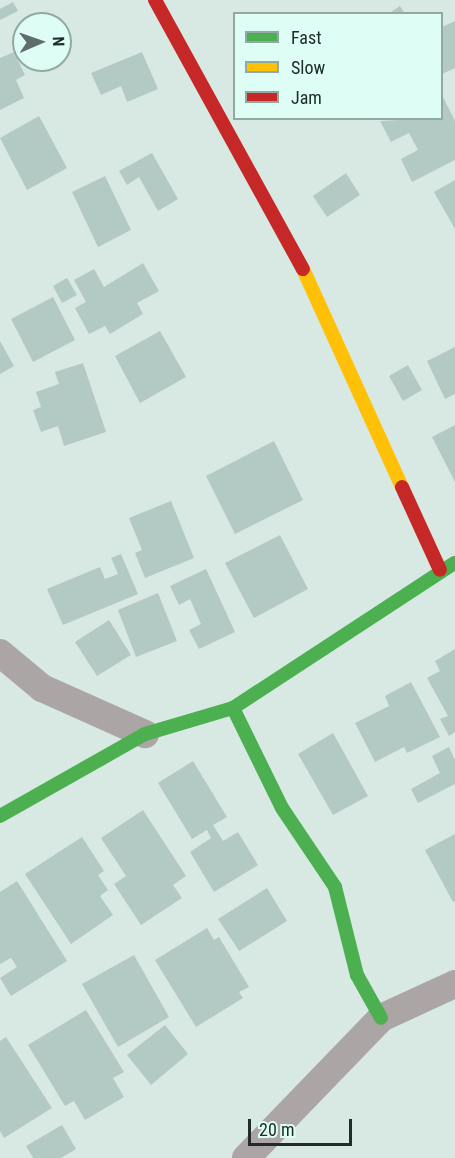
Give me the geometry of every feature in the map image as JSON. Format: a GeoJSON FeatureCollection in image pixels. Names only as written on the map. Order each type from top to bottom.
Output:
{"type":"FeatureCollection","features":[{"type":"Feature","properties":{"kind":"street"},"geometry":{"type":"LineString","coordinates":[[155,0],[304,271],[440,570]]}},
{"type":"Feature","properties":{"kind":"street"},"geometry":{"type":"LineString","coordinates":[[0,816],[145,734],[233,708],[440,570],[455,563]]}},
{"type":"Feature","properties":{"kind":"street"},"geometry":{"type":"LineString","coordinates":[[0,653],[42,688],[145,734]]}},
{"type":"Feature","properties":{"kind":"street"},"geometry":{"type":"LineString","coordinates":[[233,708],[282,808],[335,887],[357,975],[381,1018]]}},
{"type":"Feature","properties":{"kind":"street"},"geometry":{"type":"LineString","coordinates":[[246,1158],[381,1018],[455,984]]}},
{"type":"Feature","properties":{"kind":"building"},"geometry":{"type":"Polygon","coordinates":[[[13,2],[18,11],[0,20],[0,9],[13,2]]]}},
{"type":"Feature","properties":{"kind":"building"},"geometry":{"type":"Polygon","coordinates":[[[400,6],[404,12],[391,12],[400,6]]]}},
{"type":"Feature","properties":{"kind":"building"},"geometry":{"type":"Polygon","coordinates":[[[455,21],[455,68],[443,74],[443,27],[455,21]]]}},
{"type":"Feature","properties":{"kind":"building"},"geometry":{"type":"Polygon","coordinates":[[[142,52],[158,89],[127,102],[121,86],[101,95],[91,73],[142,52]]]}},
{"type":"Feature","properties":{"kind":"building"},"geometry":{"type":"Polygon","coordinates":[[[12,53],[12,72],[24,72],[25,75],[16,80],[24,98],[0,110],[0,58],[12,53]]]}},
{"type":"Feature","properties":{"kind":"building"},"geometry":{"type":"Polygon","coordinates":[[[443,97],[455,121],[455,160],[412,182],[401,159],[418,150],[409,133],[391,142],[380,121],[443,120],[443,97]]]}},
{"type":"Feature","properties":{"kind":"building"},"geometry":{"type":"Polygon","coordinates":[[[39,116],[67,168],[27,190],[0,138],[39,116]]]}},
{"type":"Feature","properties":{"kind":"building"},"geometry":{"type":"Polygon","coordinates":[[[152,153],[178,199],[158,211],[139,177],[127,185],[119,171],[152,153]]]}},
{"type":"Feature","properties":{"kind":"building"},"geometry":{"type":"Polygon","coordinates":[[[346,173],[360,195],[327,217],[313,196],[346,173]]]}},
{"type":"Feature","properties":{"kind":"building"},"geometry":{"type":"Polygon","coordinates":[[[105,176],[131,230],[98,247],[72,192],[105,176]]]}},
{"type":"Feature","properties":{"kind":"building"},"geometry":{"type":"Polygon","coordinates":[[[455,180],[455,229],[434,192],[455,180]]]}},
{"type":"Feature","properties":{"kind":"building"},"geometry":{"type":"Polygon","coordinates":[[[143,263],[159,291],[137,303],[143,314],[110,334],[105,326],[89,334],[75,308],[86,302],[74,280],[94,269],[104,287],[143,263]]]}},
{"type":"Feature","properties":{"kind":"building"},"geometry":{"type":"Polygon","coordinates":[[[67,278],[77,295],[62,303],[53,286],[67,278]]]}},
{"type":"Feature","properties":{"kind":"building"},"geometry":{"type":"Polygon","coordinates":[[[53,297],[75,340],[33,362],[11,319],[53,297]]]}},
{"type":"Feature","properties":{"kind":"building"},"geometry":{"type":"Polygon","coordinates":[[[160,331],[186,377],[140,403],[115,356],[160,331]]]}},
{"type":"Feature","properties":{"kind":"building"},"geometry":{"type":"Polygon","coordinates":[[[0,341],[14,366],[0,374],[0,341]]]}},
{"type":"Feature","properties":{"kind":"building"},"geometry":{"type":"Polygon","coordinates":[[[455,347],[455,394],[445,399],[427,361],[455,347]]]}},
{"type":"Feature","properties":{"kind":"building"},"geometry":{"type":"Polygon","coordinates":[[[83,363],[106,432],[64,446],[58,426],[41,432],[33,410],[41,407],[36,392],[59,384],[55,372],[83,363]]]}},
{"type":"Feature","properties":{"kind":"building"},"geometry":{"type":"Polygon","coordinates":[[[408,365],[422,390],[403,401],[389,376],[408,365]]]}},
{"type":"Feature","properties":{"kind":"building"},"geometry":{"type":"Polygon","coordinates":[[[455,425],[455,482],[432,437],[455,425]]]}},
{"type":"Feature","properties":{"kind":"building"},"geometry":{"type":"Polygon","coordinates":[[[274,441],[303,500],[235,534],[206,476],[274,441]]]}},
{"type":"Feature","properties":{"kind":"building"},"geometry":{"type":"Polygon","coordinates":[[[171,501],[194,558],[145,578],[135,553],[142,550],[129,518],[171,501]]]}},
{"type":"Feature","properties":{"kind":"building"},"geometry":{"type":"Polygon","coordinates":[[[280,535],[308,589],[254,618],[225,563],[280,535]]]}},
{"type":"Feature","properties":{"kind":"building"},"geometry":{"type":"Polygon","coordinates":[[[121,554],[138,594],[63,625],[47,589],[100,567],[105,579],[118,574],[111,558],[121,554]]]}},
{"type":"Feature","properties":{"kind":"building"},"geometry":{"type":"Polygon","coordinates":[[[206,569],[235,632],[199,649],[189,630],[201,624],[190,599],[179,605],[170,586],[206,569]]]}},
{"type":"Feature","properties":{"kind":"building"},"geometry":{"type":"Polygon","coordinates":[[[158,593],[177,641],[136,657],[118,610],[158,593]]]}},
{"type":"Feature","properties":{"kind":"building"},"geometry":{"type":"Polygon","coordinates":[[[109,620],[131,655],[97,676],[75,642],[109,620]]]}},
{"type":"Feature","properties":{"kind":"building"},"geometry":{"type":"Polygon","coordinates":[[[455,649],[455,732],[449,736],[440,719],[448,716],[427,678],[440,671],[435,661],[455,649]]]}},
{"type":"Feature","properties":{"kind":"building"},"geometry":{"type":"Polygon","coordinates":[[[411,682],[440,737],[407,753],[404,747],[375,762],[355,723],[389,706],[385,696],[411,682]]]}},
{"type":"Feature","properties":{"kind":"building"},"geometry":{"type":"Polygon","coordinates":[[[333,733],[368,796],[333,815],[298,754],[333,733]]]}},
{"type":"Feature","properties":{"kind":"building"},"geometry":{"type":"Polygon","coordinates":[[[449,747],[455,760],[455,784],[418,803],[411,789],[440,773],[432,756],[449,747]]]}},
{"type":"Feature","properties":{"kind":"building"},"geometry":{"type":"Polygon","coordinates":[[[193,761],[227,817],[213,825],[223,841],[238,832],[258,865],[214,892],[190,852],[211,838],[207,830],[192,839],[158,783],[193,761]]]}},
{"type":"Feature","properties":{"kind":"building"},"geometry":{"type":"Polygon","coordinates":[[[143,810],[186,876],[173,885],[182,898],[141,925],[114,884],[126,876],[101,838],[143,810]]]}},
{"type":"Feature","properties":{"kind":"building"},"geometry":{"type":"Polygon","coordinates":[[[455,834],[455,901],[453,902],[425,850],[455,834]]]}},
{"type":"Feature","properties":{"kind":"building"},"geometry":{"type":"Polygon","coordinates":[[[82,837],[104,871],[98,875],[108,890],[100,896],[113,915],[71,944],[25,874],[82,837]]]}},
{"type":"Feature","properties":{"kind":"building"},"geometry":{"type":"Polygon","coordinates":[[[17,881],[67,961],[11,996],[0,978],[17,967],[11,958],[0,964],[0,892],[17,881]]]}},
{"type":"Feature","properties":{"kind":"building"},"geometry":{"type":"Polygon","coordinates":[[[267,888],[287,921],[239,951],[218,919],[267,888]]]}},
{"type":"Feature","properties":{"kind":"building"},"geometry":{"type":"Polygon","coordinates":[[[207,928],[214,940],[219,937],[249,987],[239,992],[243,998],[196,1027],[155,960],[207,928]]]}},
{"type":"Feature","properties":{"kind":"building"},"geometry":{"type":"Polygon","coordinates":[[[134,955],[169,1017],[118,1047],[82,984],[134,955]]]}},
{"type":"Feature","properties":{"kind":"building"},"geometry":{"type":"Polygon","coordinates":[[[86,1010],[124,1072],[113,1078],[124,1097],[85,1120],[74,1101],[65,1106],[28,1045],[86,1010]]]}},
{"type":"Feature","properties":{"kind":"building"},"geometry":{"type":"Polygon","coordinates":[[[165,1025],[188,1054],[151,1085],[127,1055],[165,1025]]]}},
{"type":"Feature","properties":{"kind":"building"},"geometry":{"type":"Polygon","coordinates":[[[6,1037],[52,1108],[4,1138],[0,1131],[0,1041],[6,1037]]]}},
{"type":"Feature","properties":{"kind":"building"},"geometry":{"type":"Polygon","coordinates":[[[62,1125],[76,1149],[61,1158],[33,1158],[26,1146],[62,1125]]]}},
{"type":"Feature","properties":{"kind":"traffic: fast"},"geometry":{"type":"LineString","coordinates":[[0,816],[145,734],[233,708],[455,563]]}},
{"type":"Feature","properties":{"kind":"traffic: fast"},"geometry":{"type":"LineString","coordinates":[[233,708],[282,808],[335,887],[357,975],[381,1018]]}},
{"type":"Feature","properties":{"kind":"traffic: slow"},"geometry":{"type":"LineString","coordinates":[[303,269],[402,487]]}},
{"type":"Feature","properties":{"kind":"traffic: jam"},"geometry":{"type":"LineString","coordinates":[[155,0],[303,269]]}},
{"type":"Feature","properties":{"kind":"traffic: jam"},"geometry":{"type":"LineString","coordinates":[[402,487],[440,570]]}}]}
